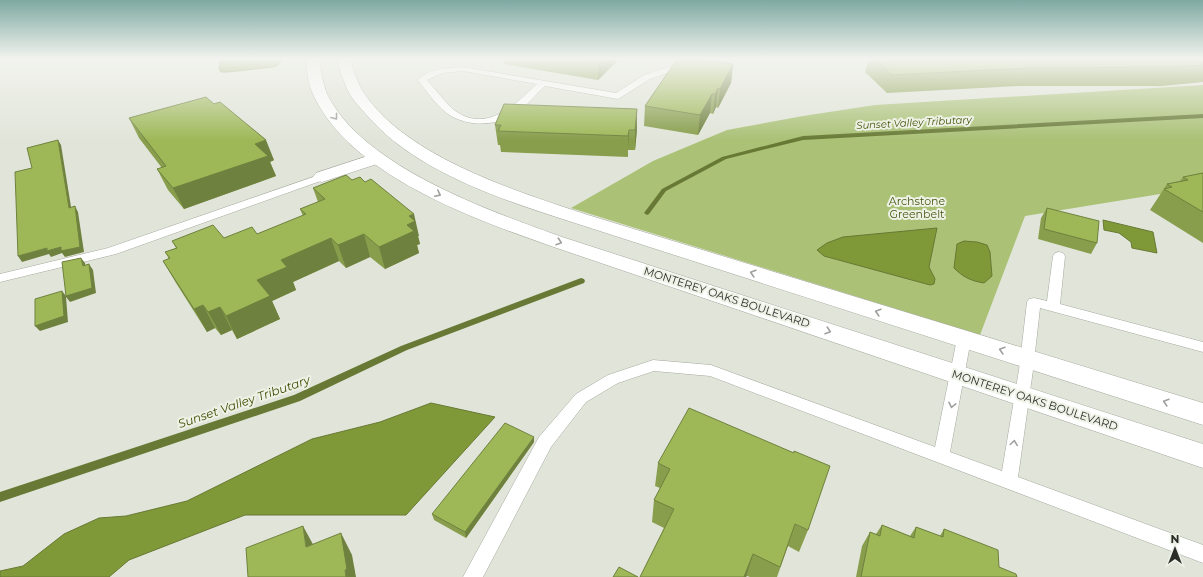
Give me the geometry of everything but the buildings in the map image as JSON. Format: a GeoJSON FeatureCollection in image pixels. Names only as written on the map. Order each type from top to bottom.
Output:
{"type":"FeatureCollection","features":[{"type":"Feature","properties":{"kind":"street","name":"MONTEREY OAKS BOULEVARD"},"geometry":{"type":"LineString","coordinates":[[317,86],[323,102],[340,124],[363,147],[395,171],[438,195],[492,219],[1203,456]]}},
{"type":"Feature","properties":{"kind":"street"},"geometry":{"type":"LineString","coordinates":[[352,86],[363,104],[380,122],[402,139],[428,157],[491,188],[609,228],[1203,414]]}},
{"type":"Feature","properties":{"kind":"street"},"geometry":{"type":"LineString","coordinates":[[322,177],[378,158]]}},
{"type":"Feature","properties":{"kind":"lane"},"geometry":{"type":"LineString","coordinates":[[428,86],[454,114],[471,120],[484,121],[498,119],[510,114],[540,86]]}},
{"type":"Feature","properties":{"kind":"lane"},"geometry":{"type":"LineString","coordinates":[[560,86],[618,96],[630,86]]}},
{"type":"Feature","properties":{"kind":"lane"},"geometry":{"type":"LineString","coordinates":[[0,278],[112,251],[322,177]]}},
{"type":"Feature","properties":{"kind":"lane"},"geometry":{"type":"LineString","coordinates":[[1053,307],[1059,256]]}},
{"type":"Feature","properties":{"kind":"lane"},"geometry":{"type":"LineString","coordinates":[[1009,482],[1029,359],[1034,302],[1203,347]]}},
{"type":"Feature","properties":{"kind":"lane"},"geometry":{"type":"LineString","coordinates":[[941,456],[964,339]]}},
{"type":"Feature","properties":{"kind":"lane"},"geometry":{"type":"LineString","coordinates":[[473,577],[546,442],[581,398],[613,379],[653,365],[711,371],[1203,554]]}},
{"type":"Feature","properties":{"kind":"green space","name":"Archstone Greenbelt"},"geometry":{"type":"Polygon","coordinates":[[[1203,86],[1203,187],[1025,216],[980,335],[571,208],[653,161],[727,130],[875,105],[1203,86]]]}},
{"type":"Feature","properties":{"kind":"shaded area"},"geometry":{"type":"Polygon","coordinates":[[[1103,220],[1153,232],[1157,253],[1132,248],[1131,242],[1119,233],[1104,230],[1103,220]]]}},
{"type":"Feature","properties":{"kind":"shaded area"},"geometry":{"type":"Polygon","coordinates":[[[937,228],[929,267],[935,279],[934,284],[930,285],[824,256],[817,250],[827,243],[843,237],[937,228]]]}},
{"type":"Feature","properties":{"kind":"shaded area"},"geometry":{"type":"Polygon","coordinates":[[[964,241],[977,242],[987,245],[990,252],[992,276],[984,283],[968,278],[954,268],[957,244],[964,241]]]}},
{"type":"Feature","properties":{"kind":"shaded area"},"geometry":{"type":"Polygon","coordinates":[[[431,403],[495,417],[406,515],[245,515],[129,560],[109,577],[0,577],[0,571],[23,566],[64,534],[99,518],[126,516],[187,501],[312,439],[380,422],[431,403]]]}},
{"type":"Feature","properties":{"kind":"waterway","name":"Sunset Valley Tributary"},"geometry":{"type":"LineString","coordinates":[[647,213],[664,190],[724,158],[803,138],[1203,116]]}},
{"type":"Feature","properties":{"kind":"waterway","name":"Sunset Valley Tributary"},"geometry":{"type":"LineString","coordinates":[[0,497],[297,398],[404,348],[581,281]]}}]}
